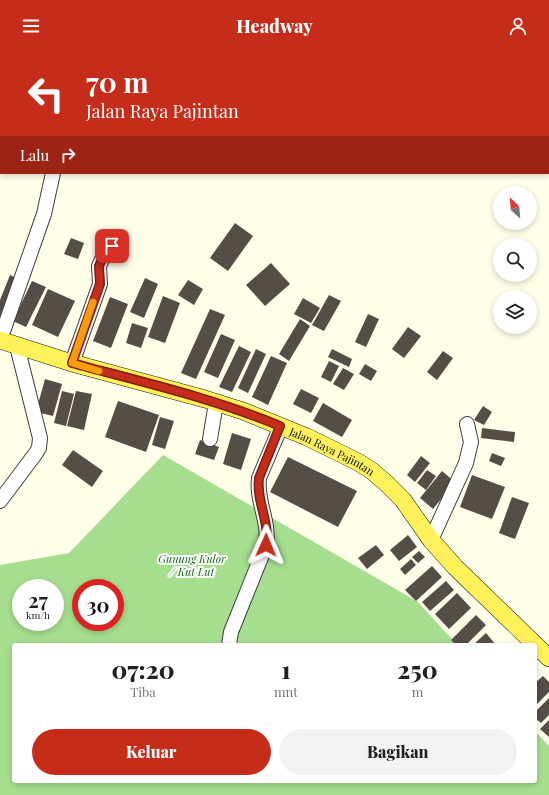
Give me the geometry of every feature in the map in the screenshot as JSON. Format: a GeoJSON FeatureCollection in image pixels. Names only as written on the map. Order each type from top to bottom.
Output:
{"type":"FeatureCollection","features":[{"type":"Feature","properties":{"kind":"main road","name":"Jalan Raya Pajintan"},"geometry":{"type":"LineString","coordinates":[[0,340],[72,363],[216,402],[243,411],[326,446],[358,462],[372,471],[403,500],[431,540],[455,568],[533,643]]}},
{"type":"Feature","properties":{"kind":"main road","name":"Jalan Raya Pajintan"},"geometry":{"type":"LineString","coordinates":[[537,647],[549,658]]}},
{"type":"Feature","properties":{"kind":"street"},"geometry":{"type":"LineString","coordinates":[[0,340],[44,214],[53,174]]}},
{"type":"Feature","properties":{"kind":"street"},"geometry":{"type":"LineString","coordinates":[[72,363],[100,284],[99,266],[103,257],[112,246]]}},
{"type":"Feature","properties":{"kind":"street"},"geometry":{"type":"LineString","coordinates":[[0,501],[36,453],[40,443],[17,346]]}},
{"type":"Feature","properties":{"kind":"street"},"geometry":{"type":"LineString","coordinates":[[210,439],[216,402]]}},
{"type":"Feature","properties":{"kind":"street"},"geometry":{"type":"LineString","coordinates":[[431,540],[466,463],[471,442],[467,424]]}},
{"type":"Feature","properties":{"kind":"street"},"geometry":{"type":"LineString","coordinates":[[228,643],[231,632],[266,545],[268,534],[258,484],[280,426]]}},
{"type":"Feature","properties":{"kind":"green space","name":"Gunung Kulor / Kut Lut"},"geometry":{"type":"Polygon","coordinates":[[[163,455],[418,602],[455,643],[12,643],[12,783],[537,783],[537,733],[549,746],[549,795],[0,795],[0,565],[69,553],[163,455]]]}},
{"type":"Feature","properties":{"kind":"building"},"geometry":{"type":"Polygon","coordinates":[[[235,223],[253,236],[228,271],[210,258],[235,223]]]}},
{"type":"Feature","properties":{"kind":"building"},"geometry":{"type":"Polygon","coordinates":[[[71,238],[84,243],[78,259],[64,254],[71,238]]]}},
{"type":"Feature","properties":{"kind":"building"},"geometry":{"type":"Polygon","coordinates":[[[271,263],[290,284],[265,306],[246,285],[271,263]]]}},
{"type":"Feature","properties":{"kind":"building"},"geometry":{"type":"Polygon","coordinates":[[[10,275],[18,279],[0,320],[0,300],[10,275]]]}},
{"type":"Feature","properties":{"kind":"building"},"geometry":{"type":"Polygon","coordinates":[[[145,278],[158,284],[144,318],[130,312],[145,278]]]}},
{"type":"Feature","properties":{"kind":"building"},"geometry":{"type":"Polygon","coordinates":[[[188,280],[203,289],[194,305],[178,295],[188,280]]]}},
{"type":"Feature","properties":{"kind":"building"},"geometry":{"type":"Polygon","coordinates":[[[32,281],[46,287],[26,327],[13,321],[32,281]]]}},
{"type":"Feature","properties":{"kind":"building"},"geometry":{"type":"Polygon","coordinates":[[[48,289],[75,301],[58,337],[32,325],[48,289]]]}},
{"type":"Feature","properties":{"kind":"building"},"geometry":{"type":"Polygon","coordinates":[[[329,295],[341,301],[324,331],[312,325],[329,295]]]}},
{"type":"Feature","properties":{"kind":"building"},"geometry":{"type":"Polygon","coordinates":[[[163,296],[180,303],[165,343],[148,337],[163,296]]]}},
{"type":"Feature","properties":{"kind":"building"},"geometry":{"type":"Polygon","coordinates":[[[110,297],[128,304],[111,348],[93,341],[110,297]]]}},
{"type":"Feature","properties":{"kind":"building"},"geometry":{"type":"Polygon","coordinates":[[[303,298],[320,308],[311,323],[294,314],[303,298]]]}},
{"type":"Feature","properties":{"kind":"building"},"geometry":{"type":"Polygon","coordinates":[[[210,309],[225,315],[196,379],[181,373],[210,309]]]}},
{"type":"Feature","properties":{"kind":"building"},"geometry":{"type":"Polygon","coordinates":[[[368,314],[379,319],[366,347],[355,342],[368,314]]]}},
{"type":"Feature","properties":{"kind":"building"},"geometry":{"type":"Polygon","coordinates":[[[300,319],[310,326],[289,361],[279,354],[300,319]]]}},
{"type":"Feature","properties":{"kind":"building"},"geometry":{"type":"Polygon","coordinates":[[[132,323],[148,328],[141,348],[126,343],[132,323]]]}},
{"type":"Feature","properties":{"kind":"building"},"geometry":{"type":"Polygon","coordinates":[[[408,327],[421,336],[404,358],[392,349],[408,327]]]}},
{"type":"Feature","properties":{"kind":"building"},"geometry":{"type":"Polygon","coordinates":[[[221,334],[235,340],[218,378],[204,372],[221,334]]]}},
{"type":"Feature","properties":{"kind":"building"},"geometry":{"type":"Polygon","coordinates":[[[239,346],[251,352],[232,392],[219,387],[239,346]]]}},
{"type":"Feature","properties":{"kind":"building"},"geometry":{"type":"Polygon","coordinates":[[[256,349],[266,354],[248,393],[238,388],[256,349]]]}},
{"type":"Feature","properties":{"kind":"building"},"geometry":{"type":"Polygon","coordinates":[[[332,349],[352,359],[349,367],[328,357],[332,349]]]}},
{"type":"Feature","properties":{"kind":"building"},"geometry":{"type":"Polygon","coordinates":[[[443,351],[453,358],[437,380],[427,372],[443,351]]]}},
{"type":"Feature","properties":{"kind":"building"},"geometry":{"type":"Polygon","coordinates":[[[271,356],[287,363],[268,405],[252,397],[271,356]]]}},
{"type":"Feature","properties":{"kind":"building"},"geometry":{"type":"Polygon","coordinates":[[[329,361],[339,366],[331,382],[321,377],[329,361]]]}},
{"type":"Feature","properties":{"kind":"building"},"geometry":{"type":"Polygon","coordinates":[[[365,364],[377,371],[371,381],[359,374],[365,364]]]}},
{"type":"Feature","properties":{"kind":"building"},"geometry":{"type":"Polygon","coordinates":[[[343,368],[354,374],[344,390],[333,384],[343,368]]]}},
{"type":"Feature","properties":{"kind":"building"},"geometry":{"type":"Polygon","coordinates":[[[45,379],[62,384],[53,416],[36,412],[45,379]]]}},
{"type":"Feature","properties":{"kind":"building"},"geometry":{"type":"Polygon","coordinates":[[[301,389],[319,398],[311,413],[293,404],[301,389]]]}},
{"type":"Feature","properties":{"kind":"building"},"geometry":{"type":"Polygon","coordinates":[[[62,391],[74,394],[66,426],[54,423],[62,391]]]}},
{"type":"Feature","properties":{"kind":"building"},"geometry":{"type":"Polygon","coordinates":[[[76,391],[92,394],[84,430],[67,426],[76,391]]]}},
{"type":"Feature","properties":{"kind":"building"},"geometry":{"type":"Polygon","coordinates":[[[118,401],[159,415],[146,452],[105,437],[118,401]]]}},
{"type":"Feature","properties":{"kind":"building"},"geometry":{"type":"Polygon","coordinates":[[[323,403],[352,420],[342,437],[313,421],[323,403]]]}},
{"type":"Feature","properties":{"kind":"building"},"geometry":{"type":"Polygon","coordinates":[[[483,406],[492,412],[484,425],[474,420],[483,406]]]}},
{"type":"Feature","properties":{"kind":"building"},"geometry":{"type":"Polygon","coordinates":[[[160,417],[174,421],[165,449],[152,445],[160,417]]]}},
{"type":"Feature","properties":{"kind":"building"},"geometry":{"type":"Polygon","coordinates":[[[482,428],[515,432],[514,442],[481,438],[482,428]]]}},
{"type":"Feature","properties":{"kind":"building"},"geometry":{"type":"Polygon","coordinates":[[[232,433],[251,439],[241,470],[223,464],[232,433]]]}},
{"type":"Feature","properties":{"kind":"building"},"geometry":{"type":"Polygon","coordinates":[[[200,440],[219,447],[214,460],[195,454],[200,440]]]}},
{"type":"Feature","properties":{"kind":"building"},"geometry":{"type":"Polygon","coordinates":[[[73,450],[103,471],[92,487],[62,465],[73,450]]]}},
{"type":"Feature","properties":{"kind":"building"},"geometry":{"type":"Polygon","coordinates":[[[492,453],[505,458],[501,466],[489,461],[492,453]]]}},
{"type":"Feature","properties":{"kind":"building"},"geometry":{"type":"Polygon","coordinates":[[[421,456],[430,463],[415,482],[407,475],[421,456]]]}},
{"type":"Feature","properties":{"kind":"building"},"geometry":{"type":"Polygon","coordinates":[[[288,457],[357,491],[338,527],[270,492],[288,457]]]}},
{"type":"Feature","properties":{"kind":"building"},"geometry":{"type":"Polygon","coordinates":[[[427,470],[436,476],[426,490],[417,483],[427,470]]]}},
{"type":"Feature","properties":{"kind":"building"},"geometry":{"type":"Polygon","coordinates":[[[442,471],[455,482],[433,509],[420,498],[442,471]]]}},
{"type":"Feature","properties":{"kind":"building"},"geometry":{"type":"Polygon","coordinates":[[[472,475],[505,487],[492,519],[460,507],[472,475]]]}},
{"type":"Feature","properties":{"kind":"building"},"geometry":{"type":"Polygon","coordinates":[[[512,497],[529,503],[515,539],[499,533],[512,497]]]}},
{"type":"Feature","properties":{"kind":"building"},"geometry":{"type":"Polygon","coordinates":[[[408,535],[417,547],[399,561],[390,550],[408,535]]]}},
{"type":"Feature","properties":{"kind":"building"},"geometry":{"type":"Polygon","coordinates":[[[376,545],[384,555],[367,569],[358,558],[376,545]]]}},
{"type":"Feature","properties":{"kind":"building"},"geometry":{"type":"Polygon","coordinates":[[[419,551],[425,557],[418,563],[412,557],[419,551]]]}},
{"type":"Feature","properties":{"kind":"building"},"geometry":{"type":"Polygon","coordinates":[[[411,559],[416,565],[405,575],[400,569],[411,559]]]}},
{"type":"Feature","properties":{"kind":"building"},"geometry":{"type":"Polygon","coordinates":[[[432,566],[442,577],[416,601],[405,590],[432,566]]]}},
{"type":"Feature","properties":{"kind":"building"},"geometry":{"type":"Polygon","coordinates":[[[446,581],[454,590],[430,611],[422,602],[446,581]]]}},
{"type":"Feature","properties":{"kind":"building"},"geometry":{"type":"Polygon","coordinates":[[[457,593],[471,608],[449,629],[435,614],[457,593]]]}},
{"type":"Feature","properties":{"kind":"building"},"geometry":{"type":"Polygon","coordinates":[[[476,615],[486,625],[468,643],[454,643],[451,640],[476,615]]]}},
{"type":"Feature","properties":{"kind":"building"},"geometry":{"type":"Polygon","coordinates":[[[486,633],[494,643],[475,643],[486,633]]]}},
{"type":"Feature","properties":{"kind":"building"},"geometry":{"type":"Polygon","coordinates":[[[543,676],[549,682],[549,692],[537,704],[537,681],[543,676]]]}},
{"type":"Feature","properties":{"kind":"building"},"geometry":{"type":"Polygon","coordinates":[[[549,698],[549,715],[541,723],[537,720],[537,710],[549,698]]]}},
{"type":"Feature","properties":{"kind":"building"},"geometry":{"type":"Polygon","coordinates":[[[549,720],[549,737],[540,729],[549,720]]]}},
{"type":"Feature","properties":{"kind":"slow traffic"},"geometry":{"type":"LineString","coordinates":[[93,302],[72,363],[99,371]]}},
{"type":"Feature","properties":{"kind":"route"},"geometry":{"type":"LineString","coordinates":[[112,246],[103,257],[99,266],[100,284],[72,363],[205,399],[243,411],[280,426],[258,484],[261,504],[267,526],[268,534],[266,545]]}}]}
